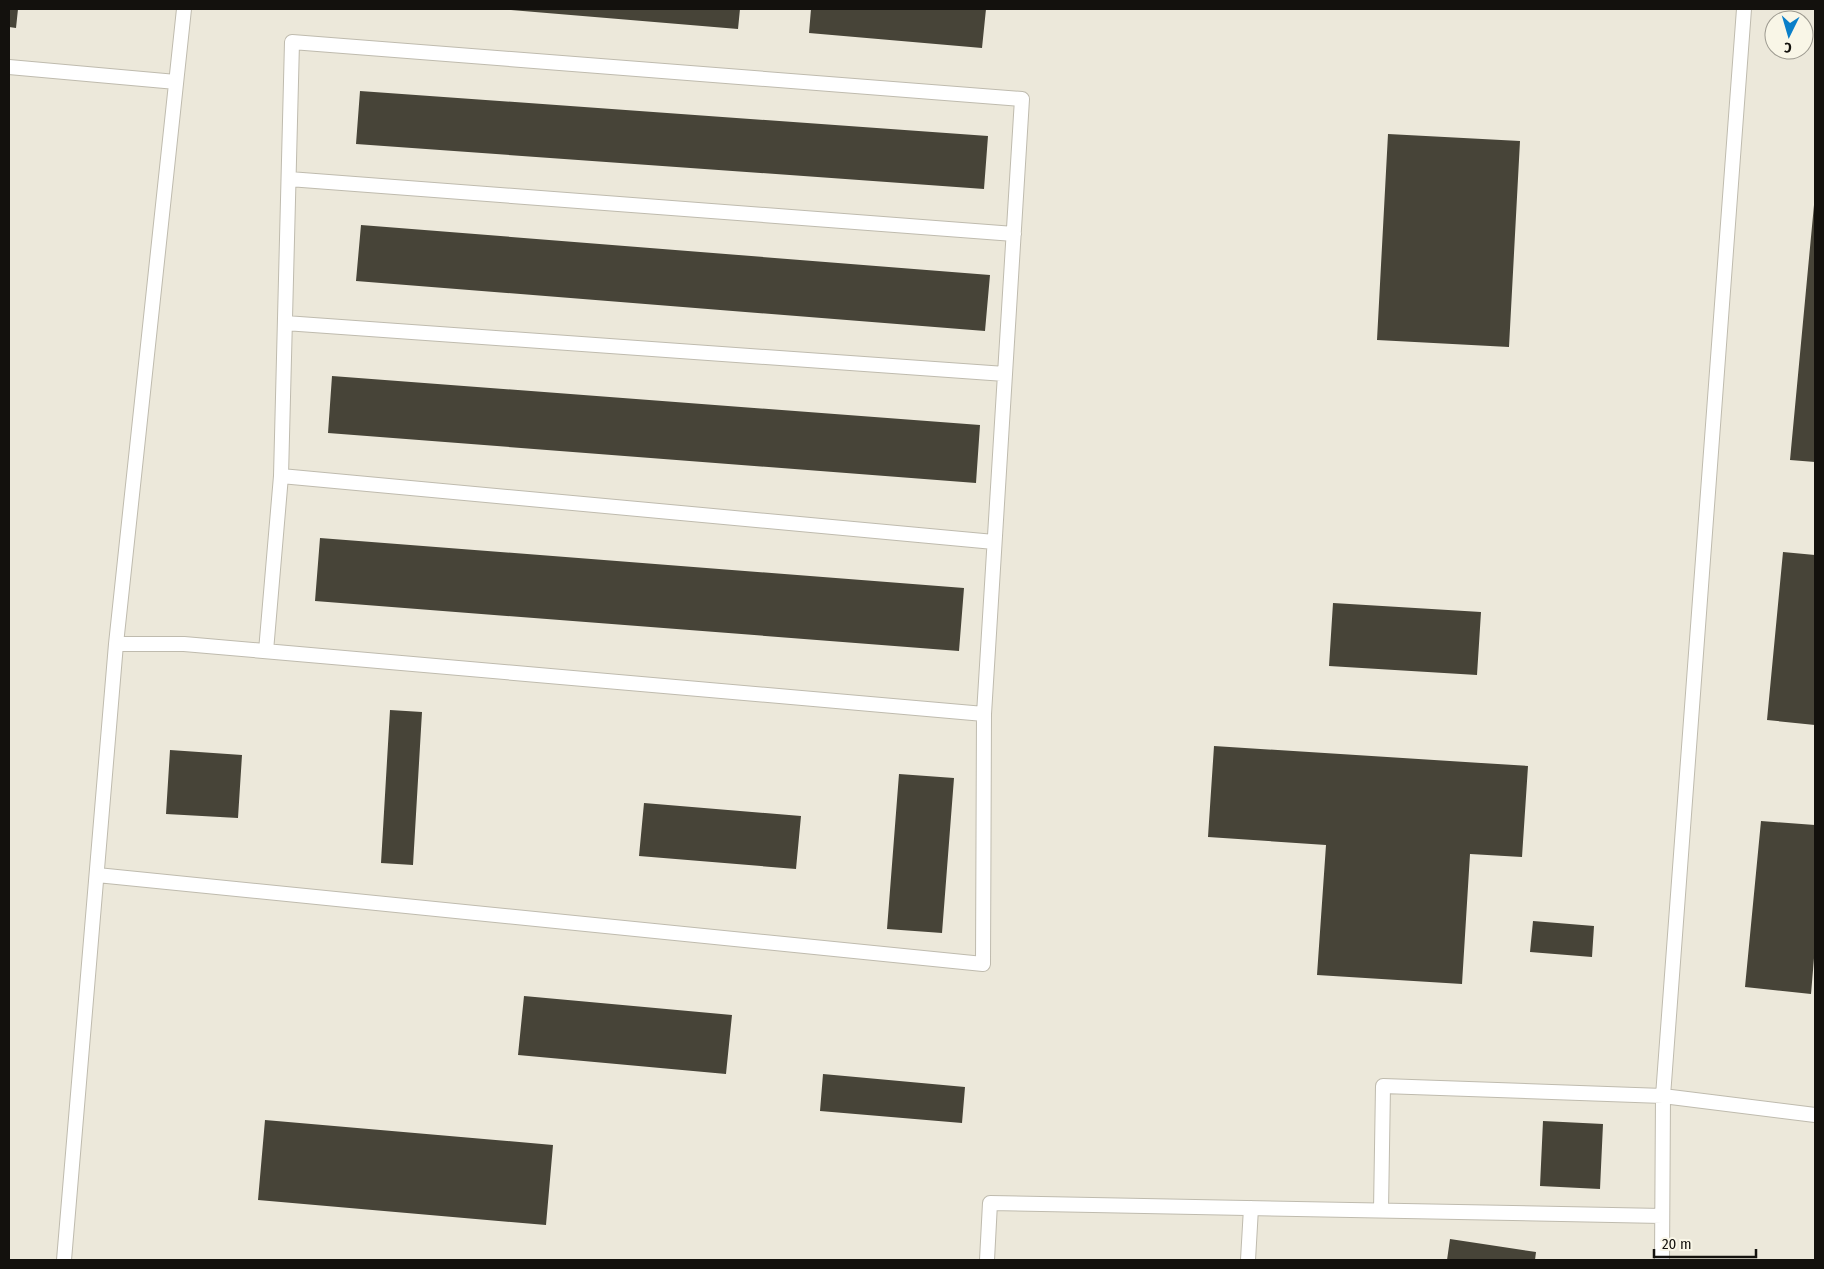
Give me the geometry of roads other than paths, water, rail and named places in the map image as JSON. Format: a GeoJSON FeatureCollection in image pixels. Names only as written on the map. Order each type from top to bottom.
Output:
{"type":"FeatureCollection","features":[{"type":"Feature","properties":{"kind":"lane"},"geometry":{"type":"LineString","coordinates":[[64,1260],[116,644],[184,9]]}},
{"type":"Feature","properties":{"kind":"lane"},"geometry":{"type":"LineString","coordinates":[[1662,1260],[1663,1096],[1744,9]]}},
{"type":"Feature","properties":{"kind":"lane"},"geometry":{"type":"LineString","coordinates":[[97,875],[983,964],[984,714],[1022,99],[292,42],[280,476],[266,651]]}},
{"type":"Feature","properties":{"kind":"lane"},"geometry":{"type":"LineString","coordinates":[[9,67],[176,82]]}},
{"type":"Feature","properties":{"kind":"lane"},"geometry":{"type":"LineString","coordinates":[[289,179],[1014,234]]}},
{"type":"Feature","properties":{"kind":"lane"},"geometry":{"type":"LineString","coordinates":[[285,323],[1005,374]]}},
{"type":"Feature","properties":{"kind":"lane"},"geometry":{"type":"LineString","coordinates":[[280,476],[994,542]]}},
{"type":"Feature","properties":{"kind":"lane"},"geometry":{"type":"LineString","coordinates":[[116,644],[184,644],[984,714]]}},
{"type":"Feature","properties":{"kind":"lane"},"geometry":{"type":"LineString","coordinates":[[1381,1210],[1383,1086],[1663,1096],[1815,1115]]}},
{"type":"Feature","properties":{"kind":"lane"},"geometry":{"type":"LineString","coordinates":[[987,1260],[990,1203],[1662,1216]]}},
{"type":"Feature","properties":{"kind":"lane"},"geometry":{"type":"LineString","coordinates":[[1248,1260],[1251,1208]]}}]}
